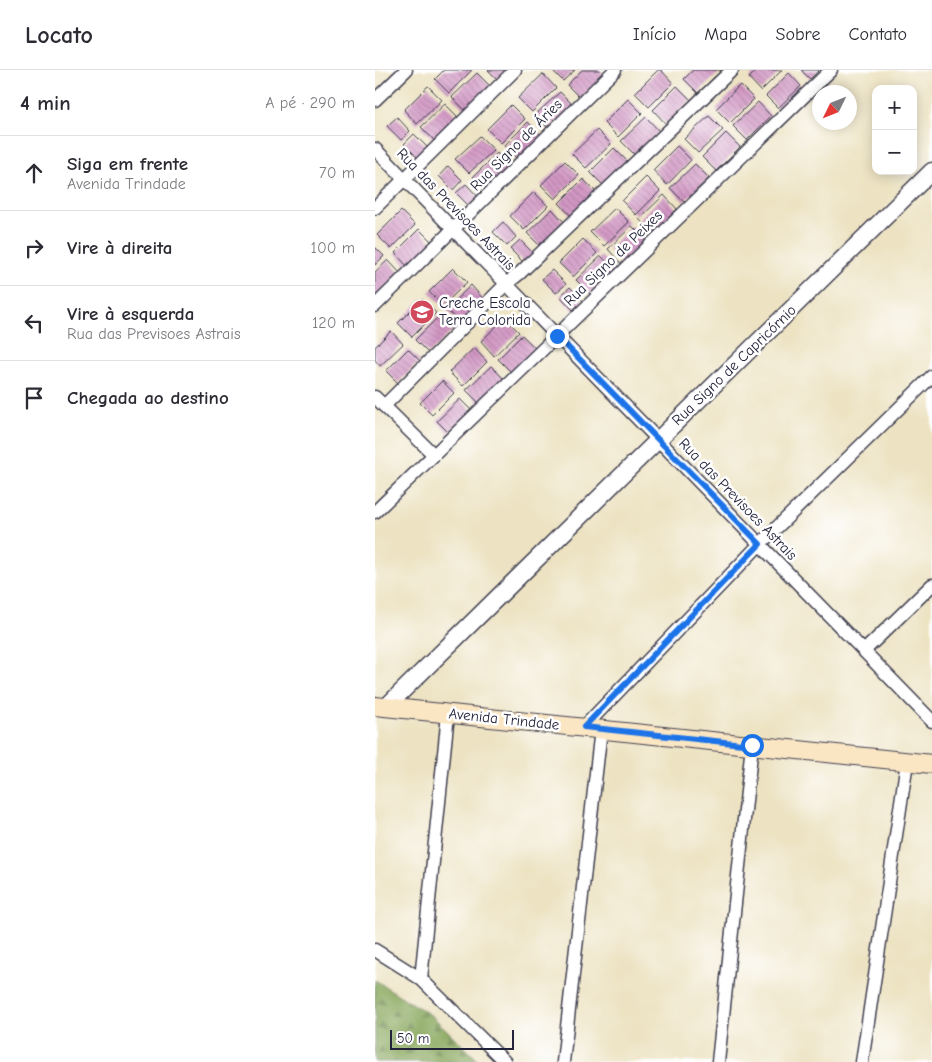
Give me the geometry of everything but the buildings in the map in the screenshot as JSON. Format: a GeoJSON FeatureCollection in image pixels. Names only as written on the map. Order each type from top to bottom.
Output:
{"type":"FeatureCollection","features":[{"type":"Feature","properties":{"kind":"main road","name":"Avenida Trindade"},"geometry":{"type":"LineString","coordinates":[[380,707],[932,764]]}},
{"type":"Feature","properties":{"kind":"street"},"geometry":{"type":"LineString","coordinates":[[375,100],[406,70]]}},
{"type":"Feature","properties":{"kind":"street"},"geometry":{"type":"LineString","coordinates":[[375,208],[515,70]]}},
{"type":"Feature","properties":{"kind":"street","name":"Rua Signo de Áries"},"geometry":{"type":"LineString","coordinates":[[375,306],[615,70]]}},
{"type":"Feature","properties":{"kind":"street"},"geometry":{"type":"LineString","coordinates":[[434,455],[380,401],[520,273],[732,70]]}},
{"type":"Feature","properties":{"kind":"street","name":"Rua Signo de Peixes"},"geometry":{"type":"LineString","coordinates":[[375,512],[831,70]]}},
{"type":"Feature","properties":{"kind":"street","name":"Rua das Previsoes Astrais"},"geometry":{"type":"LineString","coordinates":[[375,149],[932,721]]}},
{"type":"Feature","properties":{"kind":"street","name":"Rua Signo de Capricórnio"},"geometry":{"type":"LineString","coordinates":[[380,707],[658,440],[932,171]]}},
{"type":"Feature","properties":{"kind":"street"},"geometry":{"type":"LineString","coordinates":[[563,1062],[592,728],[760,544],[932,376]]}},
{"type":"Feature","properties":{"kind":"street"},"geometry":{"type":"LineString","coordinates":[[864,651],[932,585]]}},
{"type":"Feature","properties":{"kind":"street"},"geometry":{"type":"LineString","coordinates":[[421,979],[448,714]]}},
{"type":"Feature","properties":{"kind":"street"},"geometry":{"type":"LineString","coordinates":[[718,1062],[752,745]]}},
{"type":"Feature","properties":{"kind":"street"},"geometry":{"type":"LineString","coordinates":[[862,1062],[907,762]]}},
{"type":"Feature","properties":{"kind":"street"},"geometry":{"type":"LineString","coordinates":[[375,950],[421,979],[505,1062]]}},
{"type":"Feature","properties":{"kind":"green space"},"geometry":{"type":"Polygon","coordinates":[[[375,980],[432,1016],[480,1062],[375,1062],[375,980]]]}},
{"type":"Feature","properties":{"kind":"place","name":"Creche Escola Terra Colorida"},"geometry":{"type":"Point","coordinates":[422,312]}},
{"type":"Feature","properties":{"kind":"route"},"geometry":{"type":"LineString","coordinates":[[557,336],[760,544],[584,727],[752,745]]}}]}
